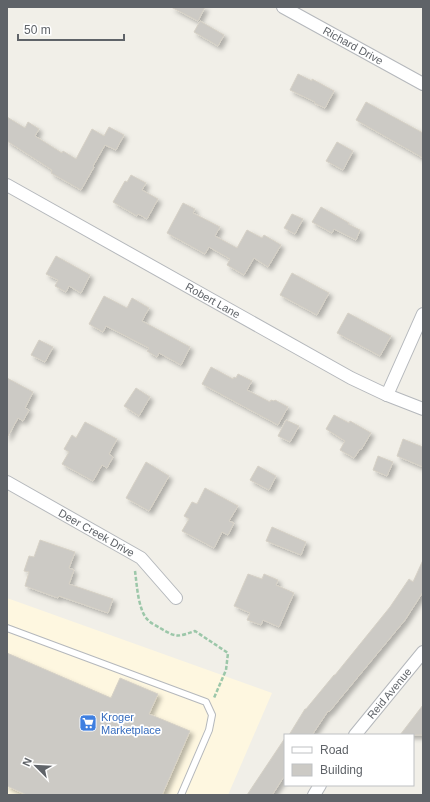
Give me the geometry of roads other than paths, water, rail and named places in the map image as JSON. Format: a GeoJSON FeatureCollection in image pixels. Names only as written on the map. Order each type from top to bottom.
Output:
{"type":"FeatureCollection","features":[{"type":"Feature","properties":{"kind":"street","name":"Richard Drive"},"geometry":{"type":"LineString","coordinates":[[283,7],[423,84]]}},
{"type":"Feature","properties":{"kind":"street","name":"Robert Lane"},"geometry":{"type":"LineString","coordinates":[[7,184],[351,378],[387,395],[423,409]]}},
{"type":"Feature","properties":{"kind":"street"},"geometry":{"type":"LineString","coordinates":[[387,395],[423,314]]}},
{"type":"Feature","properties":{"kind":"street","name":"Deer Creek Drive"},"geometry":{"type":"LineString","coordinates":[[7,482],[141,558],[176,598]]}},
{"type":"Feature","properties":{"kind":"street","name":"Reid Avenue"},"geometry":{"type":"LineString","coordinates":[[356,734],[423,652]]}},
{"type":"Feature","properties":{"kind":"street"},"geometry":{"type":"LineString","coordinates":[[314,795],[319,786]]}},
{"type":"Feature","properties":{"kind":"lane"},"geometry":{"type":"LineString","coordinates":[[7,628],[206,702],[212,715],[209,730],[180,795]]}},
{"type":"Feature","properties":{"kind":"place","name":"Kroger Marketplace"},"geometry":{"type":"Point","coordinates":[88,723]}}]}
